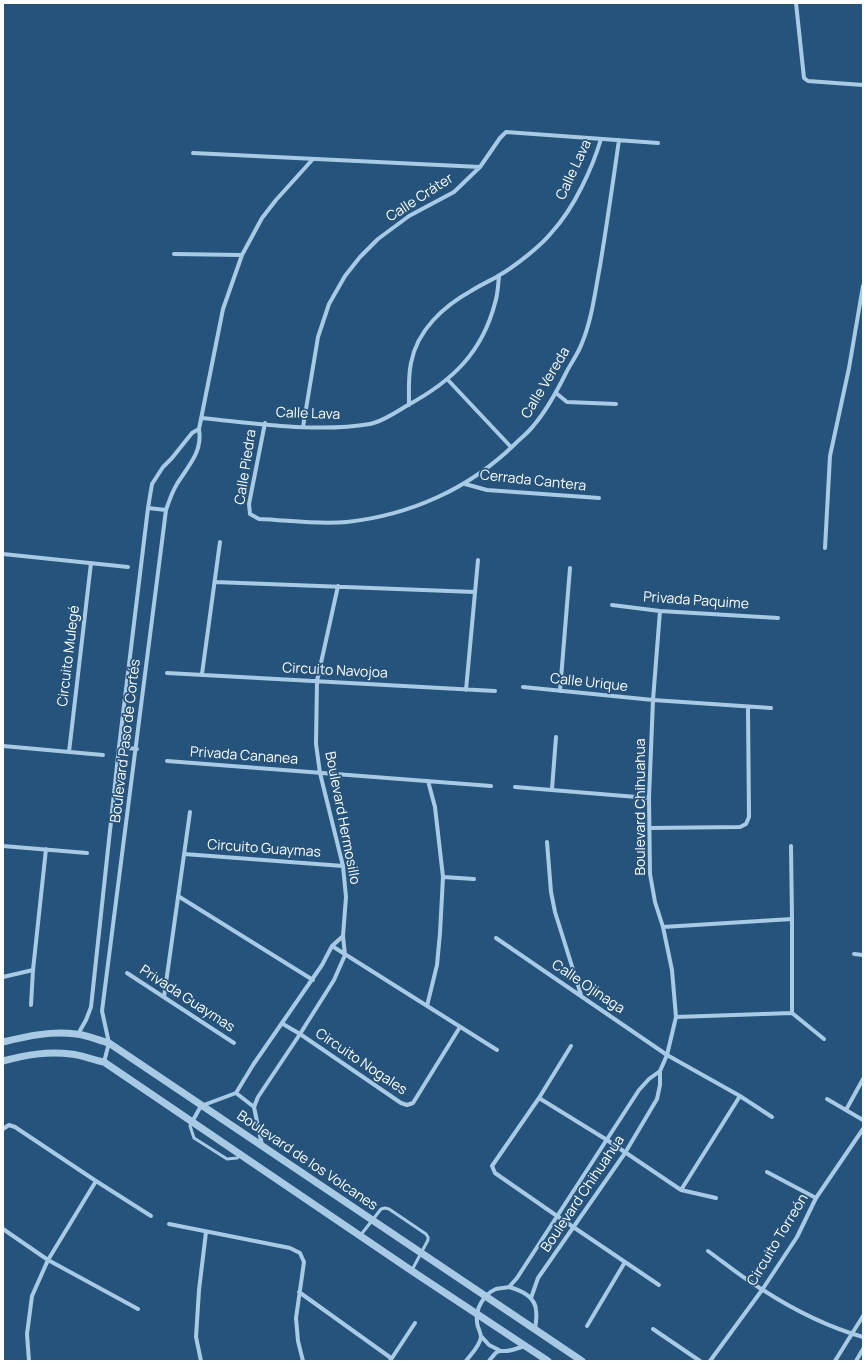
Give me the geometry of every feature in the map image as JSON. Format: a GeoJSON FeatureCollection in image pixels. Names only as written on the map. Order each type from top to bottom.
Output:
{"type":"FeatureCollection","features":[{"type":"Feature","properties":{"kind":"street"},"geometry":{"type":"LineString","coordinates":[[796,3],[804,78],[808,81],[863,85]]}},
{"type":"Feature","properties":{"kind":"street","name":"Calle Cráter"},"geometry":{"type":"LineString","coordinates":[[303,427],[318,337],[329,304],[345,276],[360,257],[378,239],[409,216],[454,192],[480,167],[500,138],[506,132],[658,143]]}},
{"type":"Feature","properties":{"kind":"street","name":"Calle Lava"},"geometry":{"type":"LineString","coordinates":[[409,405],[408,383],[411,361],[418,340],[447,307],[471,291],[499,276],[531,251],[552,232],[575,200],[596,154],[601,138]]}},
{"type":"Feature","properties":{"kind":"street","name":"Calle Vereda"},"geometry":{"type":"LineString","coordinates":[[250,514],[258,518],[327,523],[346,522],[384,516],[410,508],[441,496],[464,484],[485,470],[534,425],[556,393],[582,344],[592,309],[619,140]]}},
{"type":"Feature","properties":{"kind":"street"},"geometry":{"type":"LineString","coordinates":[[193,153],[480,167]]}},
{"type":"Feature","properties":{"kind":"street","name":"Boulevard Paso de Cortés"},"geometry":{"type":"LineString","coordinates":[[104,1062],[109,1043],[102,1011],[137,749],[166,510],[176,485],[198,450],[200,439],[199,429],[223,309],[242,255],[262,218],[313,159]]}},
{"type":"Feature","properties":{"kind":"street"},"geometry":{"type":"LineString","coordinates":[[174,254],[242,255]]}},
{"type":"Feature","properties":{"kind":"street","name":"Calle Lava"},"geometry":{"type":"LineString","coordinates":[[201,418],[303,427],[336,427],[372,424],[426,395],[448,380],[463,364],[477,347],[488,326],[496,302],[499,276]]}},
{"type":"Feature","properties":{"kind":"street"},"geometry":{"type":"LineString","coordinates":[[825,548],[830,456],[849,368],[863,286]]}},
{"type":"Feature","properties":{"kind":"street"},"geometry":{"type":"LineString","coordinates":[[448,380],[511,447]]}},
{"type":"Feature","properties":{"kind":"street"},"geometry":{"type":"LineString","coordinates":[[556,393],[567,402],[616,404]]}},
{"type":"Feature","properties":{"kind":"street","name":"Calle Piedra"},"geometry":{"type":"LineString","coordinates":[[250,514],[249,504],[265,423]]}},
{"type":"Feature","properties":{"kind":"street","name":"Boulevard Paso de Cortés"},"geometry":{"type":"LineString","coordinates":[[78,1034],[86,1020],[91,1006],[119,747],[152,484],[163,467],[192,433],[199,429]]}},
{"type":"Feature","properties":{"kind":"street","name":"Cerrada Cantera"},"geometry":{"type":"LineString","coordinates":[[464,484],[487,490],[599,498]]}},
{"type":"Feature","properties":{"kind":"street"},"geometry":{"type":"LineString","coordinates":[[148,508],[166,510]]}},
{"type":"Feature","properties":{"kind":"street"},"geometry":{"type":"LineString","coordinates":[[202,674],[220,542]]}},
{"type":"Feature","properties":{"kind":"street"},"geometry":{"type":"LineString","coordinates":[[3,554],[128,567]]}},
{"type":"Feature","properties":{"kind":"street"},"geometry":{"type":"LineString","coordinates":[[466,690],[478,560]]}},
{"type":"Feature","properties":{"kind":"street","name":"Circuito Mulegé"},"geometry":{"type":"LineString","coordinates":[[69,752],[91,563]]}},
{"type":"Feature","properties":{"kind":"street"},"geometry":{"type":"LineString","coordinates":[[560,691],[570,568]]}},
{"type":"Feature","properties":{"kind":"street"},"geometry":{"type":"LineString","coordinates":[[215,582],[475,592]]}},
{"type":"Feature","properties":{"kind":"street","name":"Boulevard Hermosillo"},"geometry":{"type":"LineString","coordinates":[[338,586],[317,681],[316,744],[320,773],[343,866],[346,897],[343,936],[346,955]]}},
{"type":"Feature","properties":{"kind":"street","name":"Privada Paquime"},"geometry":{"type":"LineString","coordinates":[[612,604],[660,610],[778,618]]}},
{"type":"Feature","properties":{"kind":"street","name":"Boulevard Chihuahua"},"geometry":{"type":"LineString","coordinates":[[531,1298],[538,1278],[625,1153],[657,1099],[660,1085],[660,1071],[667,1055],[676,1017],[672,970],[663,927],[655,902],[650,874],[649,798],[653,700],[660,610]]}},
{"type":"Feature","properties":{"kind":"street","name":"Circuito Navojoa"},"geometry":{"type":"LineString","coordinates":[[167,672],[495,691]]}},
{"type":"Feature","properties":{"kind":"street","name":"Calle Urique"},"geometry":{"type":"LineString","coordinates":[[523,687],[653,700],[748,708],[771,708]]}},
{"type":"Feature","properties":{"kind":"street"},"geometry":{"type":"LineString","coordinates":[[650,828],[740,827],[746,824],[749,818],[748,708]]}},
{"type":"Feature","properties":{"kind":"street"},"geometry":{"type":"LineString","coordinates":[[552,789],[556,737]]}},
{"type":"Feature","properties":{"kind":"street"},"geometry":{"type":"LineString","coordinates":[[3,746],[103,755]]}},
{"type":"Feature","properties":{"kind":"street"},"geometry":{"type":"LineString","coordinates":[[119,747],[137,749]]}},
{"type":"Feature","properties":{"kind":"street","name":"Privada Cananea"},"geometry":{"type":"LineString","coordinates":[[167,761],[491,786]]}},
{"type":"Feature","properties":{"kind":"street"},"geometry":{"type":"LineString","coordinates":[[428,781],[435,807],[443,877],[437,965],[428,1006]]}},
{"type":"Feature","properties":{"kind":"street"},"geometry":{"type":"LineString","coordinates":[[515,787],[649,798]]}},
{"type":"Feature","properties":{"kind":"street"},"geometry":{"type":"LineString","coordinates":[[164,997],[190,812]]}},
{"type":"Feature","properties":{"kind":"street"},"geometry":{"type":"LineString","coordinates":[[547,842],[551,892],[555,912],[581,996]]}},
{"type":"Feature","properties":{"kind":"street"},"geometry":{"type":"LineString","coordinates":[[3,846],[87,853]]}},
{"type":"Feature","properties":{"kind":"street"},"geometry":{"type":"LineString","coordinates":[[791,846],[792,1014]]}},
{"type":"Feature","properties":{"kind":"street"},"geometry":{"type":"LineString","coordinates":[[31,1005],[32,970],[46,849]]}},
{"type":"Feature","properties":{"kind":"street","name":"Circuito Guaymas"},"geometry":{"type":"LineString","coordinates":[[184,854],[343,866]]}},
{"type":"Feature","properties":{"kind":"street"},"geometry":{"type":"LineString","coordinates":[[443,877],[474,879]]}},
{"type":"Feature","properties":{"kind":"street"},"geometry":{"type":"LineString","coordinates":[[178,896],[313,980]]}},
{"type":"Feature","properties":{"kind":"street"},"geometry":{"type":"LineString","coordinates":[[663,927],[792,919]]}},
{"type":"Feature","properties":{"kind":"street"},"geometry":{"type":"LineString","coordinates":[[192,1122],[201,1106],[236,1093],[313,980],[332,946],[343,936]]}},
{"type":"Feature","properties":{"kind":"street","name":"Calle Ojinaga"},"geometry":{"type":"LineString","coordinates":[[496,938],[667,1055],[740,1096],[772,1117]]}},
{"type":"Feature","properties":{"kind":"street"},"geometry":{"type":"LineString","coordinates":[[332,946],[497,1050]]}},
{"type":"Feature","properties":{"kind":"street"},"geometry":{"type":"LineString","coordinates":[[854,954],[863,955]]}},
{"type":"Feature","properties":{"kind":"street"},"geometry":{"type":"LineString","coordinates":[[263,1147],[254,1107],[258,1097],[334,980],[346,955]]}},
{"type":"Feature","properties":{"kind":"street"},"geometry":{"type":"LineString","coordinates":[[3,977],[32,970]]}},
{"type":"Feature","properties":{"kind":"street","name":"Privada Guaymas"},"geometry":{"type":"LineString","coordinates":[[127,973],[234,1043]]}},
{"type":"Feature","properties":{"kind":"street"},"geometry":{"type":"LineString","coordinates":[[676,1017],[792,1014],[824,1039]]}},
{"type":"Feature","properties":{"kind":"street","name":"Circuito Nogales"},"geometry":{"type":"LineString","coordinates":[[283,1024],[401,1103],[407,1105],[413,1103],[460,1027]]}},
{"type":"Feature","properties":{"kind":"street","name":"Boulevard de los Volcanes"},"geometry":{"type":"LineString","coordinates":[[3,1042],[41,1033],[78,1034],[109,1043],[582,1361]]}},
{"type":"Feature","properties":{"kind":"street"},"geometry":{"type":"LineString","coordinates":[[570,1046],[539,1098],[492,1166],[495,1172],[574,1228],[659,1285]]}},
{"type":"Feature","properties":{"kind":"street"},"geometry":{"type":"LineString","coordinates":[[3,1061],[26,1055],[50,1052],[72,1054],[104,1062],[360,1236],[548,1361]]}},
{"type":"Feature","properties":{"kind":"street","name":"Boulevard Chihuahua"},"geometry":{"type":"LineString","coordinates":[[509,1287],[517,1278],[639,1090],[649,1079],[660,1071]]}},
{"type":"Feature","properties":{"kind":"street"},"geometry":{"type":"LineString","coordinates":[[846,1110],[863,1079]]}},
{"type":"Feature","properties":{"kind":"street"},"geometry":{"type":"LineString","coordinates":[[236,1093],[254,1107]]}},
{"type":"Feature","properties":{"kind":"street"},"geometry":{"type":"LineString","coordinates":[[681,1190],[740,1096]]}},
{"type":"Feature","properties":{"kind":"street"},"geometry":{"type":"LineString","coordinates":[[539,1098],[607,1140],[681,1190],[716,1198]]}},
{"type":"Feature","properties":{"kind":"street"},"geometry":{"type":"LineString","coordinates":[[827,1099],[863,1120]]}},
{"type":"Feature","properties":{"kind":"street"},"geometry":{"type":"LineString","coordinates":[[3,1129],[9,1126],[15,1126],[151,1216]]}},
{"type":"Feature","properties":{"kind":"street","name":"Circuito Torreón"},"geometry":{"type":"LineString","coordinates":[[710,1361],[762,1290],[797,1237],[816,1198],[863,1129]]}},
{"type":"Feature","properties":{"kind":"street"},"geometry":{"type":"LineString","coordinates":[[767,1172],[816,1198]]}},
{"type":"Feature","properties":{"kind":"street"},"geometry":{"type":"LineString","coordinates":[[35,1361],[29,1360],[27,1334],[32,1296],[48,1260],[96,1181]]}},
{"type":"Feature","properties":{"kind":"street"},"geometry":{"type":"LineString","coordinates":[[169,1224],[290,1248],[300,1253],[304,1262],[296,1318],[298,1341],[303,1361]]}},
{"type":"Feature","properties":{"kind":"street"},"geometry":{"type":"LineString","coordinates":[[3,1229],[48,1260],[138,1309]]}},
{"type":"Feature","properties":{"kind":"street"},"geometry":{"type":"LineString","coordinates":[[201,1361],[196,1337],[199,1290],[206,1232]]}},
{"type":"Feature","properties":{"kind":"street"},"geometry":{"type":"LineString","coordinates":[[708,1251],[762,1290],[809,1315],[852,1334],[863,1337]]}},
{"type":"Feature","properties":{"kind":"street"},"geometry":{"type":"LineString","coordinates":[[587,1326],[625,1262]]}},
{"type":"Feature","properties":{"kind":"street"},"geometry":{"type":"LineString","coordinates":[[525,1346],[511,1351],[499,1350],[489,1345],[481,1336],[477,1323],[477,1314],[481,1302],[486,1296],[496,1289],[509,1287],[521,1291],[531,1298],[536,1310],[535,1330]]}},
{"type":"Feature","properties":{"kind":"street"},"geometry":{"type":"LineString","coordinates":[[299,1292],[390,1360],[415,1323]]}},
{"type":"Feature","properties":{"kind":"street"},"geometry":{"type":"LineString","coordinates":[[835,1361],[863,1316]]}},
{"type":"Feature","properties":{"kind":"street"},"geometry":{"type":"LineString","coordinates":[[653,1329],[700,1361]]}},
{"type":"Feature","properties":{"kind":"street"},"geometry":{"type":"LineString","coordinates":[[466,1361],[478,1344],[481,1336]]}},
{"type":"Feature","properties":{"kind":"street"},"geometry":{"type":"LineString","coordinates":[[856,1361],[863,1349]]}},
{"type":"Feature","properties":{"kind":"street"},"geometry":{"type":"LineString","coordinates":[[489,1361],[499,1350]]}},
{"type":"Feature","properties":{"kind":"lane"},"geometry":{"type":"LineString","coordinates":[[192,1122],[190,1126],[194,1138],[227,1159],[237,1158],[241,1155]]}},
{"type":"Feature","properties":{"kind":"lane"},"geometry":{"type":"LineString","coordinates":[[360,1236],[381,1209],[389,1209],[426,1234],[428,1240],[412,1271]]}}]}
